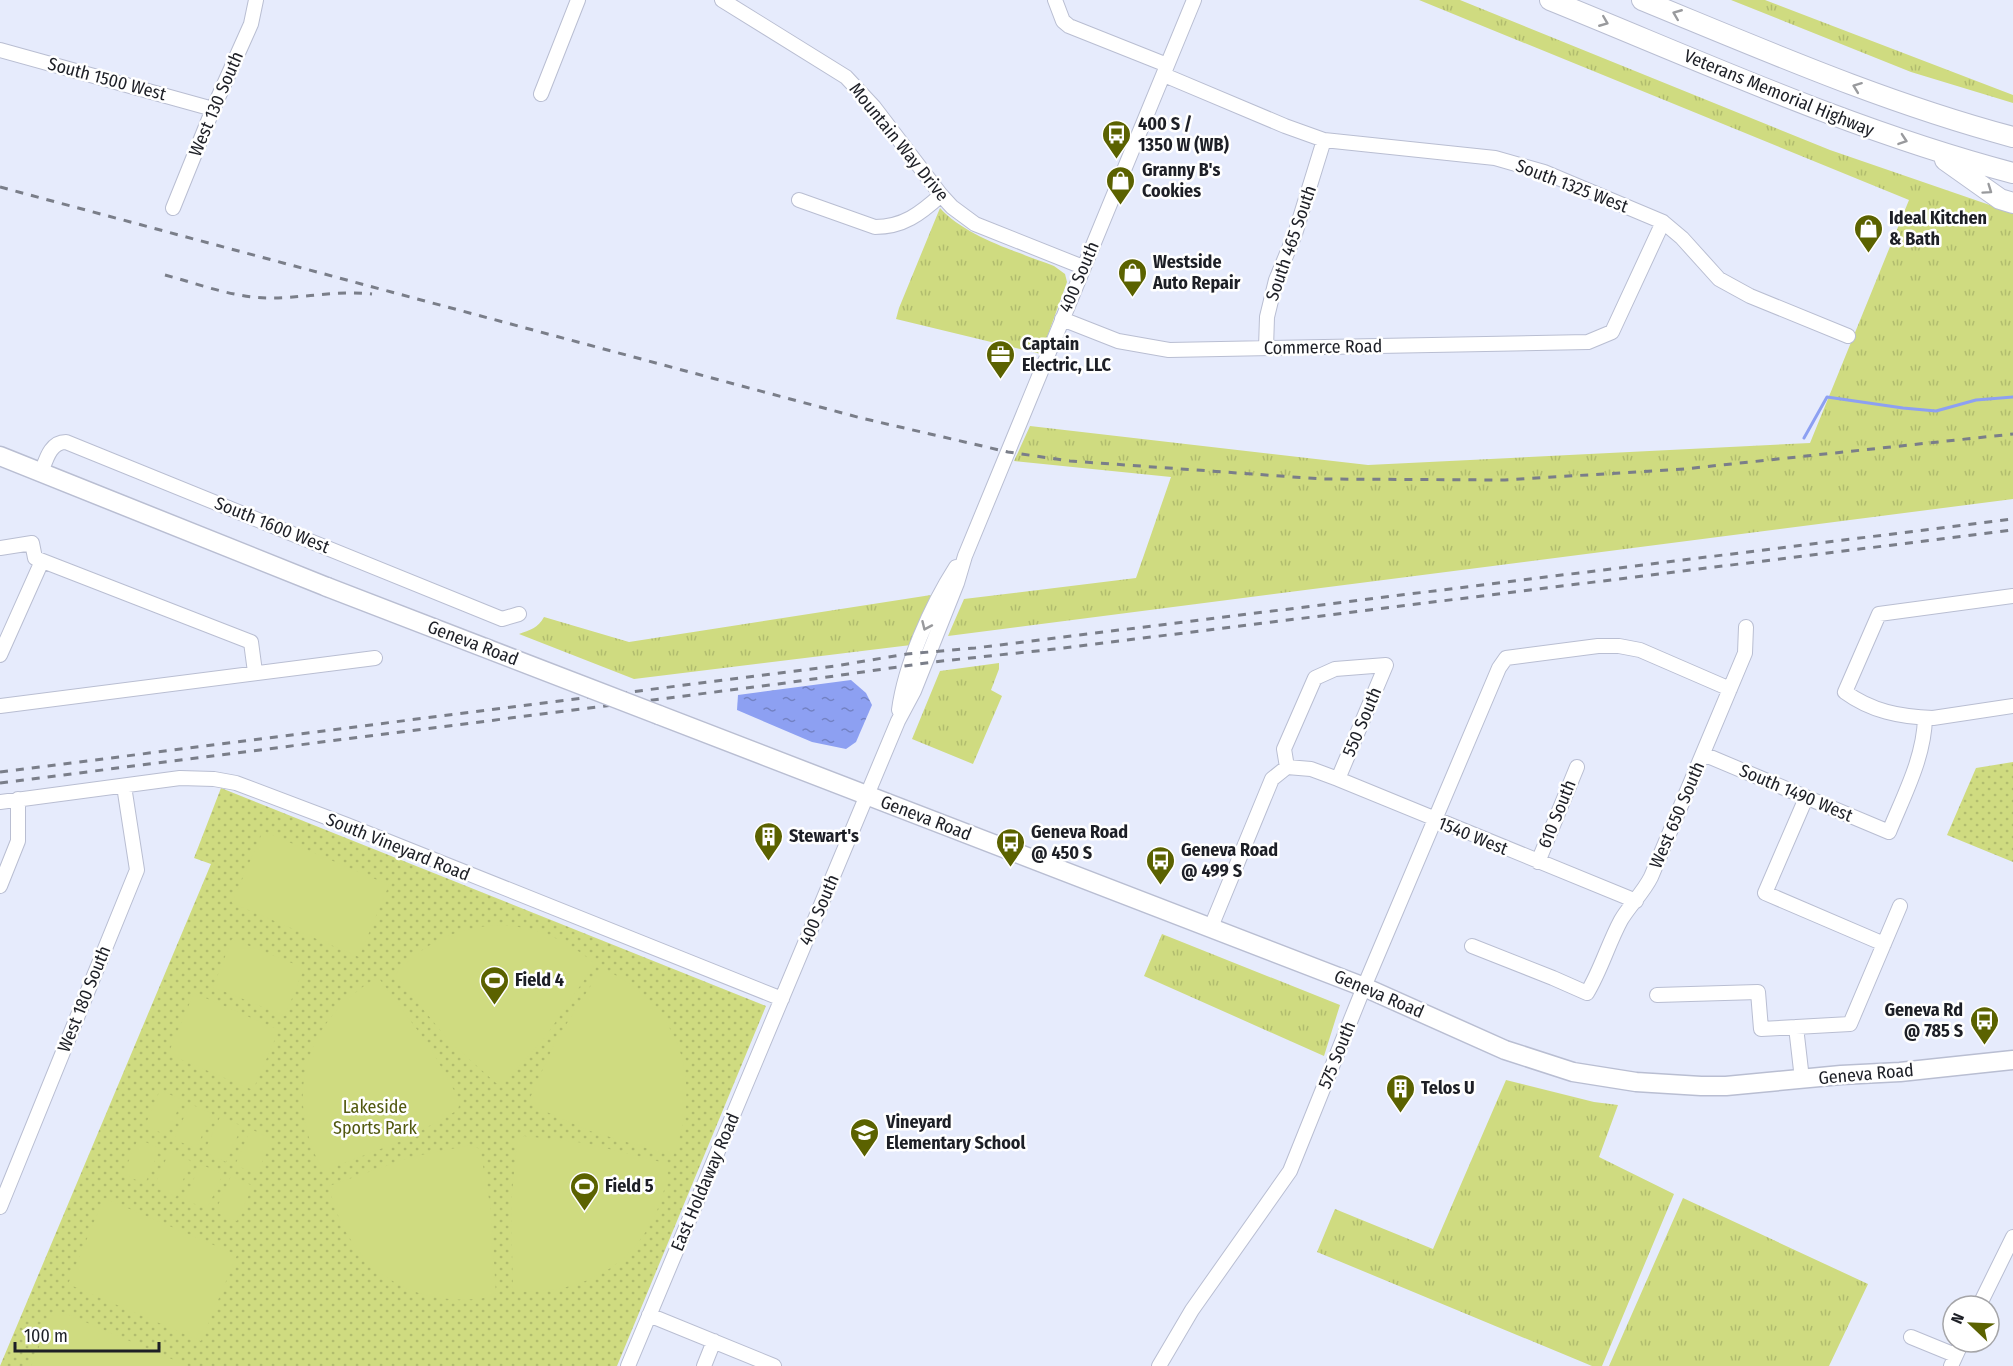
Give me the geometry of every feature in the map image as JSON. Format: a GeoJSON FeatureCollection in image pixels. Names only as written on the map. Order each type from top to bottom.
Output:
{"type":"FeatureCollection","features":[{"type":"Feature","properties":{"kind":"highway","name":"Veterans Memorial Highway"},"geometry":{"type":"LineString","coordinates":[[1550,0],[1816,109],[1930,150],[2013,173]]}},
{"type":"Feature","properties":{"kind":"highway","name":"Veterans Memorial Highway"},"geometry":{"type":"LineString","coordinates":[[1642,0],[1864,90],[1945,118],[2013,137]]}},
{"type":"Feature","properties":{"kind":"highway"},"geometry":{"type":"LineString","coordinates":[[1930,150],[2000,199],[2013,203]]}},
{"type":"Feature","properties":{"kind":"main road","name":"Geneva Road"},"geometry":{"type":"LineString","coordinates":[[0,456],[327,587],[1364,987],[1506,1050],[1573,1072],[1636,1082],[1701,1086],[1900,1072],[2013,1060]]}},
{"type":"Feature","properties":{"kind":"street","name":"West 130 South"},"geometry":{"type":"LineString","coordinates":[[173,208],[213,109],[251,24],[256,0]]}},
{"type":"Feature","properties":{"kind":"street"},"geometry":{"type":"LineString","coordinates":[[541,94],[578,0]]}},
{"type":"Feature","properties":{"kind":"street","name":"Mountain Way Drive"},"geometry":{"type":"LineString","coordinates":[[722,0],[846,77],[874,107],[952,207],[975,224],[1083,267]]}},
{"type":"Feature","properties":{"kind":"street","name":"South 1325 West"},"geometry":{"type":"LineString","coordinates":[[1055,0],[1063,21],[1069,26],[1285,126],[1324,140],[1495,158],[1544,172],[1663,222],[1682,238],[1719,279],[1750,296],[1848,336]]}},
{"type":"Feature","properties":{"kind":"street","name":"400 South"},"geometry":{"type":"LineString","coordinates":[[782,999],[898,721],[914,691],[957,583],[965,556],[1194,0]]}},
{"type":"Feature","properties":{"kind":"street","name":"South 1500 West"},"geometry":{"type":"LineString","coordinates":[[0,50],[213,109]]}},
{"type":"Feature","properties":{"kind":"street","name":"South 465 South"},"geometry":{"type":"LineString","coordinates":[[1266,348],[1266,317],[1276,280],[1295,234],[1324,140]]}},
{"type":"Feature","properties":{"kind":"street"},"geometry":{"type":"LineString","coordinates":[[800,200],[875,227],[888,227],[902,224],[914,217],[941,195]]}},
{"type":"Feature","properties":{"kind":"street","name":"Commerce Road"},"geometry":{"type":"LineString","coordinates":[[1062,319],[1118,341],[1169,350],[1588,342],[1612,332],[1663,222]]}},
{"type":"Feature","properties":{"kind":"street","name":"South 1600 West"},"geometry":{"type":"LineString","coordinates":[[40,473],[50,451],[56,444],[66,442],[502,619],[519,614]]}},
{"type":"Feature","properties":{"kind":"street"},"geometry":{"type":"LineString","coordinates":[[0,548],[32,543],[35,558],[251,642],[255,672]]}},
{"type":"Feature","properties":{"kind":"street"},"geometry":{"type":"LineString","coordinates":[[0,653],[42,561]]}},
{"type":"Feature","properties":{"kind":"street"},"geometry":{"type":"LineString","coordinates":[[2013,596],[1879,614],[1845,692],[1860,703],[1880,710],[1924,718],[2013,706]]}},
{"type":"Feature","properties":{"kind":"street","name":"West 650 South"},"geometry":{"type":"LineString","coordinates":[[1473,946],[1587,993],[1595,981],[1622,919],[1643,892],[1651,877],[1745,654],[1746,627]]}},
{"type":"Feature","properties":{"kind":"street","name":"575 South"},"geometry":{"type":"LineString","coordinates":[[1159,1366],[1192,1310],[1290,1171],[1364,987],[1499,668],[1506,658],[1598,646],[1619,646],[1640,650],[1730,689]]}},
{"type":"Feature","properties":{"kind":"street"},"geometry":{"type":"LineString","coordinates":[[0,706],[375,658]]}},
{"type":"Feature","properties":{"kind":"street","name":"550 South"},"geometry":{"type":"LineString","coordinates":[[1287,767],[1284,748],[1315,678],[1335,669],[1386,665],[1338,779]]}},
{"type":"Feature","properties":{"kind":"street","name":"South 1490 West"},"geometry":{"type":"LineString","coordinates":[[1703,754],[1889,832],[1916,768],[1925,732],[1924,718]]}},
{"type":"Feature","properties":{"kind":"street"},"geometry":{"type":"LineString","coordinates":[[1211,927],[1272,779],[1287,767]]}},
{"type":"Feature","properties":{"kind":"street","name":"1540 West"},"geometry":{"type":"LineString","coordinates":[[1287,767],[1311,769],[1338,779],[1636,901]]}},
{"type":"Feature","properties":{"kind":"street","name":"610 South"},"geometry":{"type":"LineString","coordinates":[[1538,862],[1577,767]]}},
{"type":"Feature","properties":{"kind":"street","name":"South Vineyard Road"},"geometry":{"type":"LineString","coordinates":[[0,802],[180,778],[214,779],[236,783],[782,999]]}},
{"type":"Feature","properties":{"kind":"street","name":"West 180 South"},"geometry":{"type":"LineString","coordinates":[[0,1207],[137,870],[124,786]]}},
{"type":"Feature","properties":{"kind":"street"},"geometry":{"type":"LineString","coordinates":[[1806,798],[1765,893],[1884,944]]}},
{"type":"Feature","properties":{"kind":"street"},"geometry":{"type":"LineString","coordinates":[[0,885],[18,841],[18,799]]}},
{"type":"Feature","properties":{"kind":"street"},"geometry":{"type":"LineString","coordinates":[[1657,995],[1758,992],[1761,1029],[1850,1024],[1900,906]]}},
{"type":"Feature","properties":{"kind":"street","name":"East Holdaway Road"},"geometry":{"type":"LineString","coordinates":[[628,1366],[782,999]]}},
{"type":"Feature","properties":{"kind":"street"},"geometry":{"type":"LineString","coordinates":[[1796,1027],[1802,1079]]}},
{"type":"Feature","properties":{"kind":"street"},"geometry":{"type":"LineString","coordinates":[[1985,1294],[2013,1237]]}},
{"type":"Feature","properties":{"kind":"street"},"geometry":{"type":"LineString","coordinates":[[649,1315],[774,1366]]}},
{"type":"Feature","properties":{"kind":"street"},"geometry":{"type":"LineString","coordinates":[[1911,1337],[1953,1361]]}},
{"type":"Feature","properties":{"kind":"street"},"geometry":{"type":"LineString","coordinates":[[704,1366],[714,1341]]}},
{"type":"Feature","properties":{"kind":"green space"},"geometry":{"type":"Polygon","coordinates":[[[1419,0],[1460,0],[1830,150],[2013,213],[2013,499],[948,636],[964,599],[1136,578],[1171,477],[1014,461],[1030,426],[1368,465],[1810,443],[1909,200],[1419,0]]]}},
{"type":"Feature","properties":{"kind":"green space"},"geometry":{"type":"Polygon","coordinates":[[[1731,0],[1765,0],[2013,95],[2013,103],[1911,72],[1731,0]]]}},
{"type":"Feature","properties":{"kind":"green space"},"geometry":{"type":"Polygon","coordinates":[[[940,208],[978,235],[1054,266],[1065,274],[1067,282],[1041,354],[896,319],[940,208]]]}},
{"type":"Feature","properties":{"kind":"green space"},"geometry":{"type":"Polygon","coordinates":[[[931,595],[911,645],[634,679],[519,634],[536,626],[544,617],[629,642],[931,595]]]}},
{"type":"Feature","properties":{"kind":"green space"},"geometry":{"type":"Polygon","coordinates":[[[999,663],[991,690],[1002,696],[973,764],[912,739],[940,671],[999,663]]]}},
{"type":"Feature","properties":{"kind":"green space"},"geometry":{"type":"Polygon","coordinates":[[[2013,762],[2013,862],[1947,835],[1976,768],[2013,762]]]}},
{"type":"Feature","properties":{"kind":"green space","name":"Lakeside Sports Park"},"geometry":{"type":"Polygon","coordinates":[[[221,788],[766,1006],[617,1366],[0,1366],[211,864],[194,858],[221,788]]]}},
{"type":"Feature","properties":{"kind":"green space"},"geometry":{"type":"Polygon","coordinates":[[[263,831],[389,885],[359,957],[232,903],[263,831]]]}},
{"type":"Feature","properties":{"kind":"green space","name":"Field 4"},"geometry":{"type":"Polygon","coordinates":[[[495,925],[523,928],[548,935],[572,947],[595,964],[546,1036],[505,1082],[496,1083],[450,1042],[395,975],[417,954],[439,940],[465,930],[495,925]]]}},
{"type":"Feature","properties":{"kind":"green space"},"geometry":{"type":"Polygon","coordinates":[[[1162,934],[1340,1005],[1324,1056],[1144,976],[1162,934]]]}},
{"type":"Feature","properties":{"kind":"green space"},"geometry":{"type":"Polygon","coordinates":[[[232,939],[304,968],[285,1016],[213,987],[232,939]]]}},
{"type":"Feature","properties":{"kind":"green space","name":"Field 4"},"geometry":{"type":"Polygon","coordinates":[[[602,968],[628,983],[650,1002],[667,1023],[678,1047],[685,1072],[686,1099],[682,1127],[673,1156],[590,1131],[533,1106],[530,1098],[555,1042],[602,968]]]}},
{"type":"Feature","properties":{"kind":"green space"},"geometry":{"type":"Polygon","coordinates":[[[378,977],[430,1047],[460,1101],[458,1110],[404,1140],[323,1171],[311,1143],[304,1115],[303,1088],[308,1062],[318,1038],[333,1015],[353,995],[378,977]]]}},
{"type":"Feature","properties":{"kind":"green space"},"geometry":{"type":"Polygon","coordinates":[[[194,993],[279,1030],[253,1090],[168,1054],[194,993]]]}},
{"type":"Feature","properties":{"kind":"green space"},"geometry":{"type":"Polygon","coordinates":[[[1506,1080],[1594,1102],[1618,1105],[1599,1157],[1674,1194],[1602,1366],[1592,1366],[1317,1252],[1335,1209],[1433,1249],[1506,1080]]]}},
{"type":"Feature","properties":{"kind":"green space"},"geometry":{"type":"Polygon","coordinates":[[[160,1090],[182,1100],[167,1135],[145,1126],[160,1090]]]}},
{"type":"Feature","properties":{"kind":"green space"},"geometry":{"type":"Polygon","coordinates":[[[190,1104],[212,1113],[196,1149],[174,1139],[190,1104]]]}},
{"type":"Feature","properties":{"kind":"green space"},"geometry":{"type":"Polygon","coordinates":[[[220,1117],[242,1126],[226,1162],[204,1152],[220,1117]]]}},
{"type":"Feature","properties":{"kind":"green space"},"geometry":{"type":"Polygon","coordinates":[[[251,1129],[272,1139],[257,1174],[235,1165],[251,1129]]]}},
{"type":"Feature","properties":{"kind":"green space","name":"Field 5"},"geometry":{"type":"Polygon","coordinates":[[[524,1136],[585,1143],[669,1164],[663,1194],[652,1221],[638,1243],[619,1262],[597,1276],[572,1286],[544,1291],[513,1291],[511,1204],[517,1142],[524,1136]]]}},
{"type":"Feature","properties":{"kind":"green space"},"geometry":{"type":"Polygon","coordinates":[[[138,1139],[160,1148],[145,1184],[123,1174],[138,1139]]]}},
{"type":"Feature","properties":{"kind":"green space"},"geometry":{"type":"Polygon","coordinates":[[[471,1145],[480,1149],[491,1210],[496,1296],[466,1300],[437,1298],[411,1290],[388,1278],[368,1261],[351,1240],[338,1215],[329,1186],[411,1157],[471,1145]]]}},
{"type":"Feature","properties":{"kind":"green space"},"geometry":{"type":"Polygon","coordinates":[[[169,1152],[191,1161],[176,1197],[154,1187],[169,1152]]]}},
{"type":"Feature","properties":{"kind":"green space"},"geometry":{"type":"Polygon","coordinates":[[[200,1164],[223,1174],[207,1209],[185,1200],[200,1164]]]}},
{"type":"Feature","properties":{"kind":"green space"},"geometry":{"type":"Polygon","coordinates":[[[231,1176],[253,1186],[237,1221],[215,1212],[231,1176]]]}},
{"type":"Feature","properties":{"kind":"green space"},"geometry":{"type":"Polygon","coordinates":[[[104,1198],[237,1255],[201,1341],[68,1284],[104,1198]]]}},
{"type":"Feature","properties":{"kind":"green space"},"geometry":{"type":"Polygon","coordinates":[[[1683,1198],[1868,1284],[1829,1366],[1609,1366],[1683,1198]]]}},
{"type":"Feature","properties":{"kind":"green space"},"geometry":{"type":"Polygon","coordinates":[[[55,1309],[188,1366],[31,1366],[55,1309]]]}},
{"type":"Feature","properties":{"kind":"water"},"geometry":{"type":"Polygon","coordinates":[[[851,680],[866,693],[872,705],[856,742],[846,749],[812,742],[737,710],[738,695],[851,680]]]}},
{"type":"Feature","properties":{"kind":"waterway"},"geometry":{"type":"LineString","coordinates":[[1804,438],[1827,397],[1936,411],[1976,400],[2013,397]]}},
{"type":"Feature","properties":{"kind":"railway"},"geometry":{"type":"LineString","coordinates":[[0,187],[861,418],[1008,452],[1070,461],[1322,479],[1505,480],[1684,469],[2013,434]]}},
{"type":"Feature","properties":{"kind":"railway"},"geometry":{"type":"LineString","coordinates":[[165,275],[230,293],[257,297],[372,294]]}},
{"type":"Feature","properties":{"kind":"railway"},"geometry":{"type":"LineString","coordinates":[[0,772],[835,666],[907,654],[975,648],[2013,519]]}},
{"type":"Feature","properties":{"kind":"railway"},"geometry":{"type":"LineString","coordinates":[[0,783],[778,684],[933,662],[1055,649],[2013,530]]}},
{"type":"Feature","properties":{"kind":"place","name":"400 S / 1350 W (WB)"},"geometry":{"type":"Point","coordinates":[1117,160]}},
{"type":"Feature","properties":{"kind":"place","name":"Granny B's Cookies"},"geometry":{"type":"Point","coordinates":[1121,206]}},
{"type":"Feature","properties":{"kind":"place","name":"Ideal Kitchen & Bath"},"geometry":{"type":"Point","coordinates":[1868,254]}},
{"type":"Feature","properties":{"kind":"place","name":"Westside Auto Repair"},"geometry":{"type":"Point","coordinates":[1132,298]}},
{"type":"Feature","properties":{"kind":"place","name":"Captain Electric, LLC"},"geometry":{"type":"Point","coordinates":[1001,380]}},
{"type":"Feature","properties":{"kind":"place","name":"Stewart's"},"geometry":{"type":"Point","coordinates":[768,862]}},
{"type":"Feature","properties":{"kind":"place","name":"Geneva Road @ 450 S"},"geometry":{"type":"Point","coordinates":[1010,868]}},
{"type":"Feature","properties":{"kind":"place","name":"Geneva Road @ 499 S"},"geometry":{"type":"Point","coordinates":[1160,886]}},
{"type":"Feature","properties":{"kind":"place","name":"Field 4"},"geometry":{"type":"Point","coordinates":[494,1006]}},
{"type":"Feature","properties":{"kind":"place","name":"Geneva Rd @ 785 S"},"geometry":{"type":"Point","coordinates":[1984,1046]}},
{"type":"Feature","properties":{"kind":"place","name":"Telos U"},"geometry":{"type":"Point","coordinates":[1400,1114]}},
{"type":"Feature","properties":{"kind":"place","name":"Vineyard Elementary School"},"geometry":{"type":"Point","coordinates":[865,1158]}},
{"type":"Feature","properties":{"kind":"place","name":"Field 5"},"geometry":{"type":"Point","coordinates":[584,1212]}}]}
